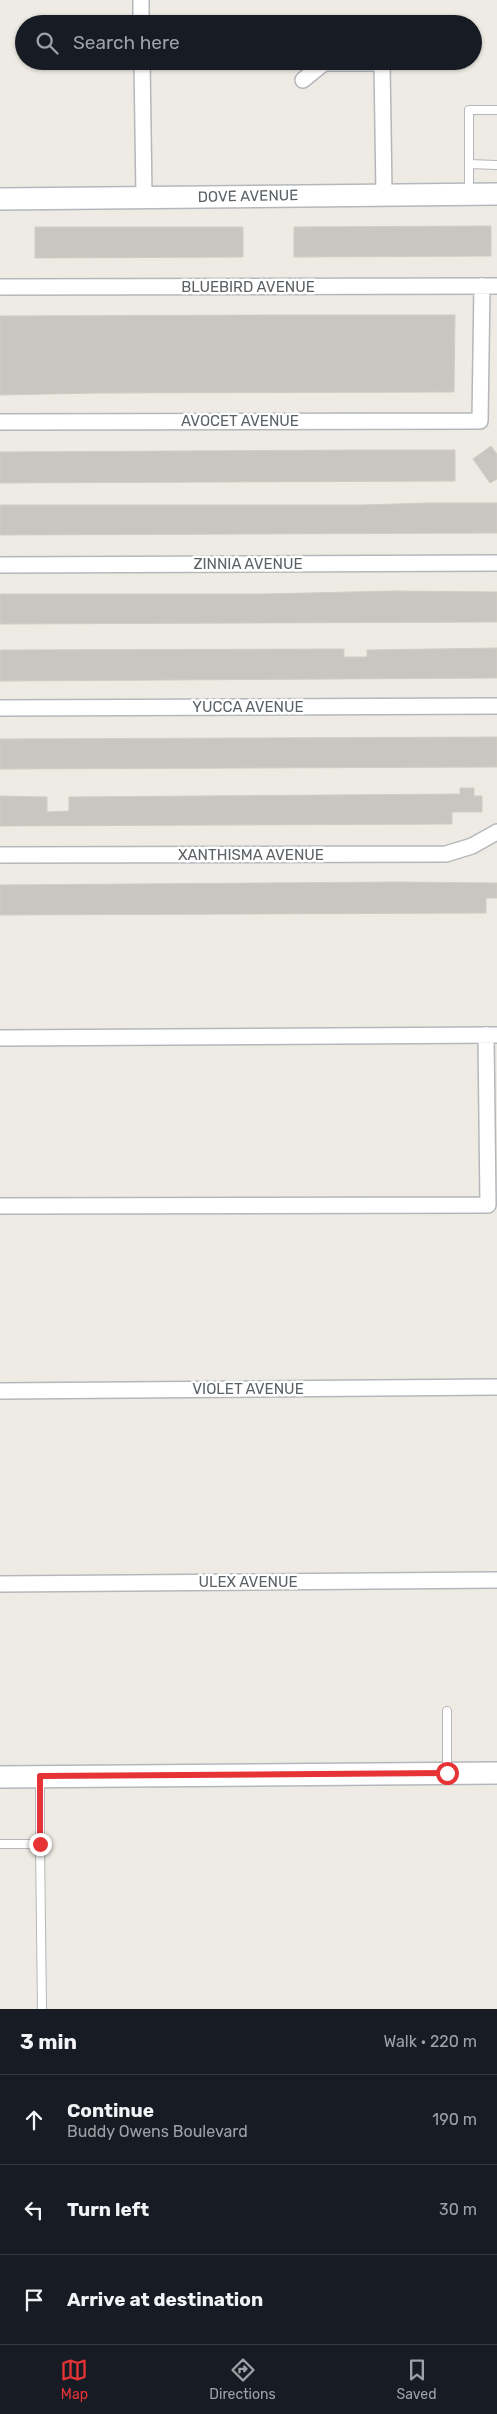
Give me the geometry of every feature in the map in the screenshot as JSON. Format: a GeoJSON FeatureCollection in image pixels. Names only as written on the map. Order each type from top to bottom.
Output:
{"type":"FeatureCollection","features":[{"type":"Feature","properties":{"kind":"street"},"geometry":{"type":"LineString","coordinates":[[141,0],[141,15]]}},
{"type":"Feature","properties":{"kind":"street"},"geometry":{"type":"LineString","coordinates":[[142,70],[144,197]]}},
{"type":"Feature","properties":{"kind":"street"},"geometry":{"type":"LineString","coordinates":[[303,80],[315,70]]}},
{"type":"Feature","properties":{"kind":"street"},"geometry":{"type":"LineString","coordinates":[[382,70],[384,194]]}},
{"type":"Feature","properties":{"kind":"street","name":"DOVE AVENUE"},"geometry":{"type":"LineString","coordinates":[[0,199],[497,194]]}},
{"type":"Feature","properties":{"kind":"street","name":"BLUEBIRD AVENUE"},"geometry":{"type":"LineString","coordinates":[[0,287],[490,286]]}},
{"type":"Feature","properties":{"kind":"street","name":"AVOCET AVENUE"},"geometry":{"type":"LineString","coordinates":[[0,422],[480,421],[490,286]]}},
{"type":"Feature","properties":{"kind":"street","name":"ZINNIA AVENUE"},"geometry":{"type":"LineString","coordinates":[[0,565],[497,563]]}},
{"type":"Feature","properties":{"kind":"street","name":"YUCCA AVENUE"},"geometry":{"type":"LineString","coordinates":[[0,708],[497,706]]}},
{"type":"Feature","properties":{"kind":"street","name":"XANTHISMA AVENUE"},"geometry":{"type":"LineString","coordinates":[[0,856],[446,854],[472,846],[497,832]]}},
{"type":"Feature","properties":{"kind":"street"},"geometry":{"type":"LineString","coordinates":[[0,1038],[492,1035],[488,1205],[0,1206]]}},
{"type":"Feature","properties":{"kind":"street","name":"VIOLET AVENUE"},"geometry":{"type":"LineString","coordinates":[[0,1391],[497,1387]]}},
{"type":"Feature","properties":{"kind":"street","name":"ULEX AVENUE"},"geometry":{"type":"LineString","coordinates":[[0,1584],[497,1580]]}},
{"type":"Feature","properties":{"kind":"street"},"geometry":{"type":"LineString","coordinates":[[0,1777],[497,1773]]}},
{"type":"Feature","properties":{"kind":"lane"},"geometry":{"type":"LineString","coordinates":[[469,194],[469,110],[497,110]]}},
{"type":"Feature","properties":{"kind":"lane"},"geometry":{"type":"LineString","coordinates":[[469,164],[497,165]]}},
{"type":"Feature","properties":{"kind":"lane"},"geometry":{"type":"LineString","coordinates":[[447,1711],[447,1773]]}},
{"type":"Feature","properties":{"kind":"lane"},"geometry":{"type":"LineString","coordinates":[[40,1776],[42,2009]]}},
{"type":"Feature","properties":{"kind":"lane"},"geometry":{"type":"LineString","coordinates":[[0,1844],[40,1844]]}},
{"type":"Feature","properties":{"kind":"building"},"geometry":{"type":"Polygon","coordinates":[[[491,226],[491,256],[294,257],[294,227],[491,226]]]}},
{"type":"Feature","properties":{"kind":"building"},"geometry":{"type":"Polygon","coordinates":[[[35,227],[243,227],[243,257],[35,258],[35,227]]]}},
{"type":"Feature","properties":{"kind":"building"},"geometry":{"type":"Polygon","coordinates":[[[455,315],[454,392],[0,395],[0,316],[455,315]]]}},
{"type":"Feature","properties":{"kind":"building"},"geometry":{"type":"Polygon","coordinates":[[[491,446],[497,454],[497,479],[490,483],[473,459],[491,446]]]}},
{"type":"Feature","properties":{"kind":"building"},"geometry":{"type":"Polygon","coordinates":[[[455,450],[455,481],[0,483],[0,452],[455,450]]]}},
{"type":"Feature","properties":{"kind":"building"},"geometry":{"type":"Polygon","coordinates":[[[497,503],[497,533],[0,535],[0,505],[362,505],[497,503]]]}},
{"type":"Feature","properties":{"kind":"building"},"geometry":{"type":"Polygon","coordinates":[[[395,591],[497,592],[497,622],[0,624],[0,594],[263,594],[395,591]]]}},
{"type":"Feature","properties":{"kind":"building"},"geometry":{"type":"Polygon","coordinates":[[[497,648],[497,678],[0,681],[0,650],[344,649],[344,657],[367,657],[367,650],[497,648]]]}},
{"type":"Feature","properties":{"kind":"building"},"geometry":{"type":"Polygon","coordinates":[[[497,737],[497,767],[0,769],[0,739],[497,737]]]}},
{"type":"Feature","properties":{"kind":"building"},"geometry":{"type":"Polygon","coordinates":[[[460,788],[474,788],[474,796],[482,796],[482,812],[452,812],[452,824],[0,826],[0,796],[47,797],[47,812],[69,811],[69,797],[460,794],[460,788]]]}},
{"type":"Feature","properties":{"kind":"building"},"geometry":{"type":"Polygon","coordinates":[[[497,883],[497,898],[486,898],[486,913],[0,915],[0,885],[497,883]]]}},
{"type":"Feature","properties":{"kind":"route"},"geometry":{"type":"LineString","coordinates":[[40,1844],[40,1776],[447,1773]]}}]}
